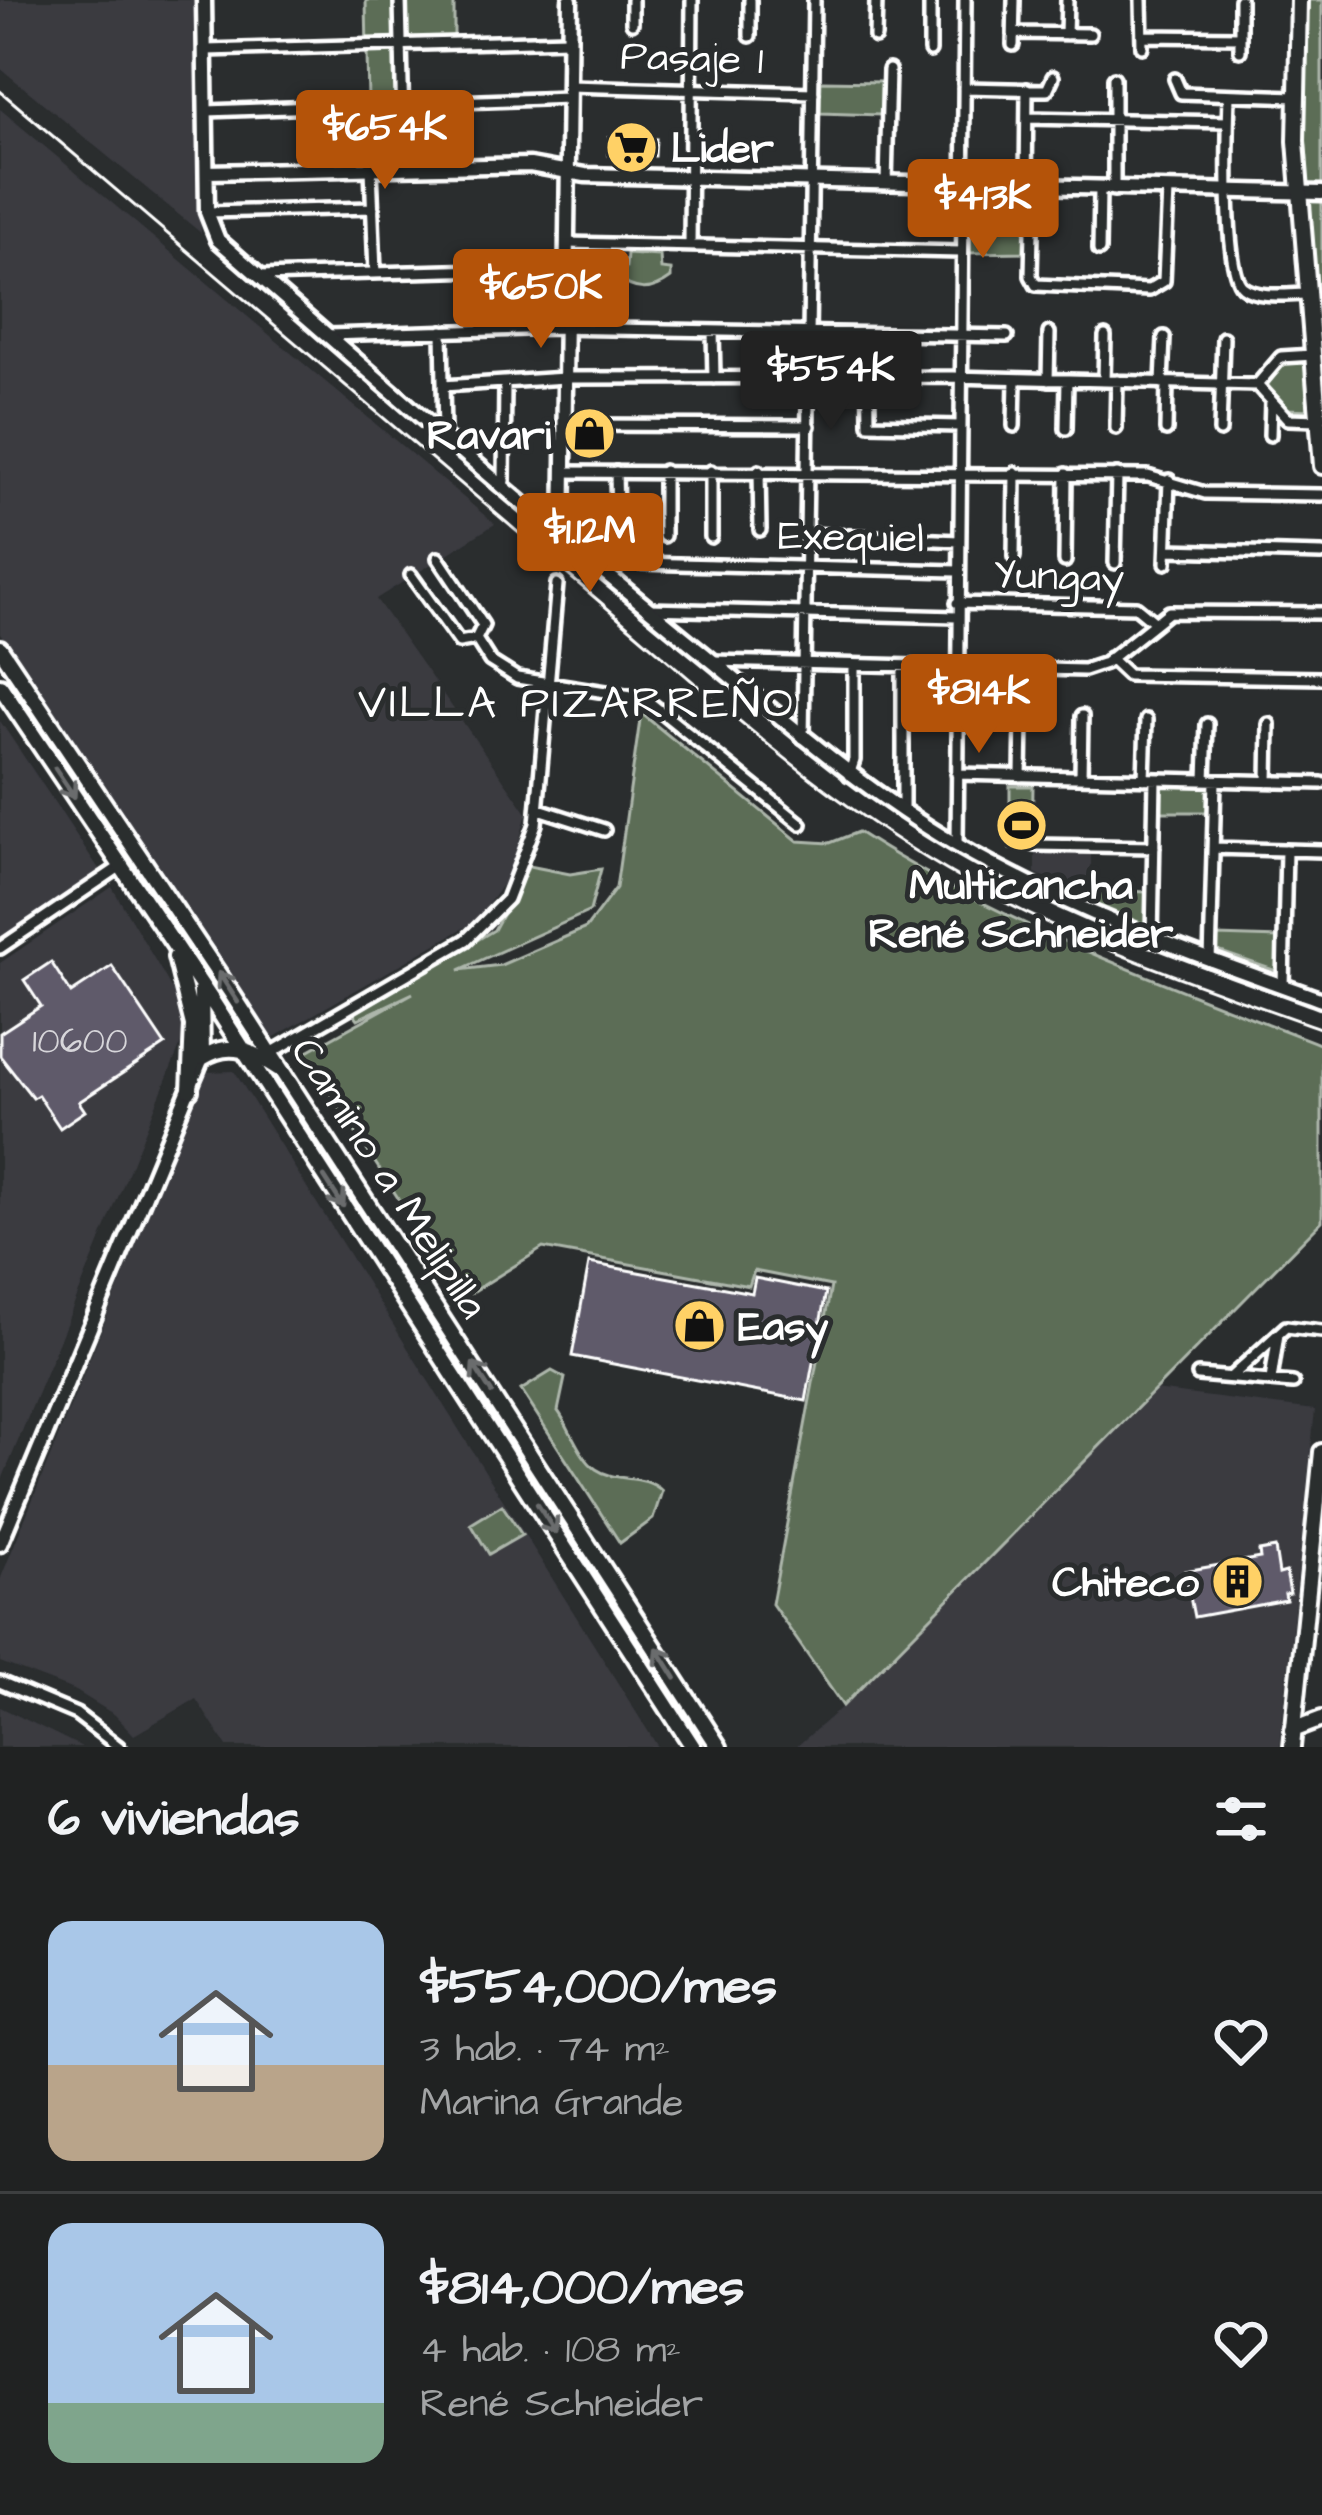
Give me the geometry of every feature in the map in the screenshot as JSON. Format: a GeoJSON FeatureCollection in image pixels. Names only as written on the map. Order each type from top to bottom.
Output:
{"type":"FeatureCollection","features":[{"type":"Feature","properties":{"kind":"main road"},"geometry":{"type":"LineString","coordinates":[[1299,0],[1300,193],[1322,466]]}},
{"type":"Feature","properties":{"kind":"main road","name":"Camino a Melipilla"},"geometry":{"type":"LineString","coordinates":[[0,648],[173,903],[719,1747]]}},
{"type":"Feature","properties":{"kind":"main road","name":"Camino a Melipilla"},"geometry":{"type":"LineString","coordinates":[[0,686],[199,981],[693,1747]]}},
{"type":"Feature","properties":{"kind":"main road"},"geometry":{"type":"LineString","coordinates":[[173,903],[199,981],[202,1058],[219,1049],[246,1053],[282,1072]]}},
{"type":"Feature","properties":{"kind":"main road"},"geometry":{"type":"LineString","coordinates":[[172,940],[193,1025],[193,1082]]}},
{"type":"Feature","properties":{"kind":"main road"},"geometry":{"type":"LineString","coordinates":[[193,1082],[220,1057],[246,1053]]}},
{"type":"Feature","properties":{"kind":"main road"},"geometry":{"type":"LineString","coordinates":[[306,1148],[314,1138],[325,1137]]}},
{"type":"Feature","properties":{"kind":"main road"},"geometry":{"type":"LineString","coordinates":[[491,1431],[500,1421],[510,1419]]}},
{"type":"Feature","properties":{"kind":"main road"},"geometry":{"type":"LineString","coordinates":[[1292,1747],[1322,1452]]}},
{"type":"Feature","properties":{"kind":"main road"},"geometry":{"type":"LineString","coordinates":[[681,1727],[692,1724],[699,1715]]}},
{"type":"Feature","properties":{"kind":"main road"},"geometry":{"type":"LineString","coordinates":[[1294,1730],[1322,1719]]}},
{"type":"Feature","properties":{"kind":"street"},"geometry":{"type":"LineString","coordinates":[[204,0],[209,220],[218,240],[849,775],[957,845],[1045,893],[1152,940],[1322,1000]]}},
{"type":"Feature","properties":{"kind":"street"},"geometry":{"type":"LineString","coordinates":[[400,0],[404,167]]}},
{"type":"Feature","properties":{"kind":"street"},"geometry":{"type":"LineString","coordinates":[[563,536],[570,0]]}},
{"type":"Feature","properties":{"kind":"street"},"geometry":{"type":"LineString","coordinates":[[632,0],[632,23]]}},
{"type":"Feature","properties":{"kind":"street"},"geometry":{"type":"LineString","coordinates":[[690,246],[692,0]]}},
{"type":"Feature","properties":{"kind":"street"},"geometry":{"type":"LineString","coordinates":[[750,0],[750,36]]}},
{"type":"Feature","properties":{"kind":"street"},"geometry":{"type":"LineString","coordinates":[[803,738],[814,0]]}},
{"type":"Feature","properties":{"kind":"street"},"geometry":{"type":"LineString","coordinates":[[875,37],[876,0]]}},
{"type":"Feature","properties":{"kind":"street"},"geometry":{"type":"LineString","coordinates":[[930,51],[931,0]]}},
{"type":"Feature","properties":{"kind":"street"},"geometry":{"type":"LineString","coordinates":[[957,845],[965,0]]}},
{"type":"Feature","properties":{"kind":"street"},"geometry":{"type":"LineString","coordinates":[[1013,46],[1014,0]]}},
{"type":"Feature","properties":{"kind":"street"},"geometry":{"type":"LineString","coordinates":[[1066,34],[1067,0]]}},
{"type":"Feature","properties":{"kind":"street"},"geometry":{"type":"LineString","coordinates":[[1142,0],[1142,41],[1240,38]]}},
{"type":"Feature","properties":{"kind":"street"},"geometry":{"type":"LineString","coordinates":[[1240,0],[1240,51]]}},
{"type":"Feature","properties":{"kind":"street"},"geometry":{"type":"LineString","coordinates":[[1014,33],[1090,34]]}},
{"type":"Feature","properties":{"kind":"street"},"geometry":{"type":"LineString","coordinates":[[206,50],[569,40]]}},
{"type":"Feature","properties":{"kind":"street"},"geometry":{"type":"LineString","coordinates":[[886,183],[889,70]]}},
{"type":"Feature","properties":{"kind":"street"},"geometry":{"type":"LineString","coordinates":[[964,88],[1049,89],[1053,77]]}},
{"type":"Feature","properties":{"kind":"street"},"geometry":{"type":"LineString","coordinates":[[1099,250],[1114,120],[1114,78]]}},
{"type":"Feature","properties":{"kind":"street"},"geometry":{"type":"LineString","coordinates":[[1175,79],[1181,93],[1296,97]]}},
{"type":"Feature","properties":{"kind":"street"},"geometry":{"type":"LineString","coordinates":[[1027,89],[1034,282],[1043,287],[1160,287],[1165,277],[1168,191]]}},
{"type":"Feature","properties":{"kind":"street","name":"Pasaje 1"},"geometry":{"type":"LineString","coordinates":[[207,111],[402,106],[568,92],[813,93]]}},
{"type":"Feature","properties":{"kind":"street"},"geometry":{"type":"LineString","coordinates":[[1228,95],[1230,256],[1239,283],[1255,292],[1308,294]]}},
{"type":"Feature","properties":{"kind":"street"},"geometry":{"type":"LineString","coordinates":[[1027,118],[1228,122]]}},
{"type":"Feature","properties":{"kind":"street"},"geometry":{"type":"LineString","coordinates":[[207,172],[530,165],[692,178],[1322,193]]}},
{"type":"Feature","properties":{"kind":"street"},"geometry":{"type":"LineString","coordinates":[[371,168],[375,273]]}},
{"type":"Feature","properties":{"kind":"street"},"geometry":{"type":"LineString","coordinates":[[209,220],[373,208]]}},
{"type":"Feature","properties":{"kind":"street"},"geometry":{"type":"LineString","coordinates":[[566,243],[961,252]]}},
{"type":"Feature","properties":{"kind":"street"},"geometry":{"type":"LineString","coordinates":[[259,276],[566,268]]}},
{"type":"Feature","properties":{"kind":"street"},"geometry":{"type":"LineString","coordinates":[[328,334],[566,329],[1007,336]]}},
{"type":"Feature","properties":{"kind":"street"},"geometry":{"type":"LineString","coordinates":[[442,331],[443,434]]}},
{"type":"Feature","properties":{"kind":"street"},"geometry":{"type":"LineString","coordinates":[[713,331],[714,378]]}},
{"type":"Feature","properties":{"kind":"street"},"geometry":{"type":"LineString","coordinates":[[1048,380],[1049,333]]}},
{"type":"Feature","properties":{"kind":"street"},"geometry":{"type":"LineString","coordinates":[[1104,381],[1105,336]]}},
{"type":"Feature","properties":{"kind":"street"},"geometry":{"type":"LineString","coordinates":[[868,337],[869,424],[959,426]]}},
{"type":"Feature","properties":{"kind":"street"},"geometry":{"type":"LineString","coordinates":[[1164,337],[1166,430]]}},
{"type":"Feature","properties":{"kind":"street"},"geometry":{"type":"LineString","coordinates":[[1220,430],[1223,338]]}},
{"type":"Feature","properties":{"kind":"street"},"geometry":{"type":"LineString","coordinates":[[1257,385],[1283,356],[1313,355]]}},
{"type":"Feature","properties":{"kind":"street"},"geometry":{"type":"LineString","coordinates":[[443,386],[565,378],[960,377],[1257,385],[1288,419],[1318,420]]}},
{"type":"Feature","properties":{"kind":"street"},"geometry":{"type":"LineString","coordinates":[[1014,426],[1015,379]]}},
{"type":"Feature","properties":{"kind":"street"},"geometry":{"type":"LineString","coordinates":[[1066,429],[1067,380]]}},
{"type":"Feature","properties":{"kind":"street"},"geometry":{"type":"LineString","coordinates":[[1116,428],[1117,381]]}},
{"type":"Feature","properties":{"kind":"street"},"geometry":{"type":"LineString","coordinates":[[504,481],[506,384]]}},
{"type":"Feature","properties":{"kind":"street"},"geometry":{"type":"LineString","coordinates":[[1270,434],[1271,401]]}},
{"type":"Feature","properties":{"kind":"street"},"geometry":{"type":"LineString","coordinates":[[565,424],[808,426]]}},
{"type":"Feature","properties":{"kind":"street"},"geometry":{"type":"LineString","coordinates":[[482,467],[599,562],[648,609]]}},
{"type":"Feature","properties":{"kind":"street"},"geometry":{"type":"LineString","coordinates":[[711,471],[712,537]]}},
{"type":"Feature","properties":{"kind":"street"},"geometry":{"type":"LineString","coordinates":[[759,471],[760,530]]}},
{"type":"Feature","properties":{"kind":"street"},"geometry":{"type":"LineString","coordinates":[[564,472],[1117,475],[1169,480],[1205,493],[1322,495]]}},
{"type":"Feature","properties":{"kind":"street"},"geometry":{"type":"LineString","coordinates":[[616,472],[617,519]]}},
{"type":"Feature","properties":{"kind":"street"},"geometry":{"type":"LineString","coordinates":[[664,472],[664,536]]}},
{"type":"Feature","properties":{"kind":"street"},"geometry":{"type":"LineString","coordinates":[[1014,557],[1016,473]]}},
{"type":"Feature","properties":{"kind":"street"},"geometry":{"type":"LineString","coordinates":[[1065,561],[1066,474]]}},
{"type":"Feature","properties":{"kind":"street"},"geometry":{"type":"LineString","coordinates":[[1115,562],[1117,475]]}},
{"type":"Feature","properties":{"kind":"street"},"geometry":{"type":"LineString","coordinates":[[1166,563],[1169,480]]}},
{"type":"Feature","properties":{"kind":"street"},"geometry":{"type":"LineString","coordinates":[[808,534],[958,541]]}},
{"type":"Feature","properties":{"kind":"street"},"geometry":{"type":"LineString","coordinates":[[1167,550],[1322,554]]}},
{"type":"Feature","properties":{"kind":"street"},"geometry":{"type":"LineString","coordinates":[[438,558],[483,625],[476,639]]}},
{"type":"Feature","properties":{"kind":"street","name":"Exequiel"},"geometry":{"type":"LineString","coordinates":[[599,562],[958,571]]}},
{"type":"Feature","properties":{"kind":"street"},"geometry":{"type":"LineString","coordinates":[[411,575],[459,642],[476,639]]}},
{"type":"Feature","properties":{"kind":"street"},"geometry":{"type":"LineString","coordinates":[[271,1054],[487,925],[518,879],[538,809],[556,584]]}},
{"type":"Feature","properties":{"kind":"street","name":"Yungay"},"geometry":{"type":"LineString","coordinates":[[957,603],[1136,607],[1153,621]]}},
{"type":"Feature","properties":{"kind":"street","name":"Yungay"},"geometry":{"type":"LineString","coordinates":[[648,609],[957,617]]}},
{"type":"Feature","properties":{"kind":"street"},"geometry":{"type":"LineString","coordinates":[[712,661],[1084,670],[1110,658],[1153,621],[1185,610],[1322,613]]}},
{"type":"Feature","properties":{"kind":"street"},"geometry":{"type":"LineString","coordinates":[[476,639],[490,662],[505,673],[548,685],[644,698],[801,824]]}},
{"type":"Feature","properties":{"kind":"street"},"geometry":{"type":"LineString","coordinates":[[1110,658],[1128,674],[1322,678]]}},
{"type":"Feature","properties":{"kind":"street"},"geometry":{"type":"LineString","coordinates":[[849,775],[854,760],[854,665]]}},
{"type":"Feature","properties":{"kind":"street"},"geometry":{"type":"LineString","coordinates":[[903,666],[903,811]]}},
{"type":"Feature","properties":{"kind":"street"},"geometry":{"type":"LineString","coordinates":[[1081,777],[1082,716]]}},
{"type":"Feature","properties":{"kind":"street"},"geometry":{"type":"LineString","coordinates":[[1021,776],[1022,717]]}},
{"type":"Feature","properties":{"kind":"street"},"geometry":{"type":"LineString","coordinates":[[1146,720],[1154,847],[1152,940]]}},
{"type":"Feature","properties":{"kind":"street"},"geometry":{"type":"LineString","coordinates":[[1207,724],[1213,848],[1210,961]]}},
{"type":"Feature","properties":{"kind":"street"},"geometry":{"type":"LineString","coordinates":[[1268,782],[1269,724]]}},
{"type":"Feature","properties":{"kind":"street"},"geometry":{"type":"LineString","coordinates":[[957,774],[1322,783]]}},
{"type":"Feature","properties":{"kind":"street"},"geometry":{"type":"LineString","coordinates":[[538,809],[604,830]]}},
{"type":"Feature","properties":{"kind":"street"},"geometry":{"type":"LineString","coordinates":[[1034,845],[1154,847]]}},
{"type":"Feature","properties":{"kind":"street"},"geometry":{"type":"LineString","coordinates":[[1213,848],[1322,851]]}},
{"type":"Feature","properties":{"kind":"street"},"geometry":{"type":"LineString","coordinates":[[1282,986],[1286,850]]}},
{"type":"Feature","properties":{"kind":"street"},"geometry":{"type":"LineString","coordinates":[[0,948],[121,866]]}},
{"type":"Feature","properties":{"kind":"street"},"geometry":{"type":"LineString","coordinates":[[0,1544],[202,1058]]}},
{"type":"Feature","properties":{"kind":"street"},"geometry":{"type":"LineString","coordinates":[[1231,1377],[1286,1327],[1322,1331]]}},
{"type":"Feature","properties":{"kind":"street"},"geometry":{"type":"LineString","coordinates":[[1271,1380],[1278,1334]]}},
{"type":"Feature","properties":{"kind":"street"},"geometry":{"type":"LineString","coordinates":[[1198,1375],[1293,1383]]}},
{"type":"Feature","properties":{"kind":"street"},"geometry":{"type":"LineString","coordinates":[[0,1682],[76,1714],[119,1747]]}},
{"type":"Feature","properties":{"kind":"shaded area"},"geometry":{"type":"Polygon","coordinates":[[[0,0],[197,0],[201,233],[0,68],[0,0]]]}},
{"type":"Feature","properties":{"kind":"shaded area"},"geometry":{"type":"Polygon","coordinates":[[[0,109],[495,524],[376,599],[527,813],[510,874],[476,921],[271,1039],[0,634],[0,109]]]}},
{"type":"Feature","properties":{"kind":"shaded area"},"geometry":{"type":"Polygon","coordinates":[[[0,721],[101,872],[0,942],[0,721]]]}},
{"type":"Feature","properties":{"kind":"shaded area"},"geometry":{"type":"Polygon","coordinates":[[[1035,847],[1091,848],[1091,898],[1035,873],[1035,847]]]}},
{"type":"Feature","properties":{"kind":"shaded area"},"geometry":{"type":"Polygon","coordinates":[[[112,887],[182,1006],[183,1039],[0,1485],[0,963],[112,887]]]}},
{"type":"Feature","properties":{"kind":"shaded area"},"geometry":{"type":"Polygon","coordinates":[[[234,1071],[658,1747],[227,1747],[196,1699],[134,1735],[115,1715],[76,1691],[0,1662],[0,1580],[206,1072],[234,1071]]]}},
{"type":"Feature","properties":{"kind":"shaded area"},"geometry":{"type":"Polygon","coordinates":[[[1155,1390],[1315,1410],[1280,1747],[796,1747],[843,1706],[1155,1390]]]}},
{"type":"Feature","properties":{"kind":"shaded area"},"geometry":{"type":"Polygon","coordinates":[[[0,1707],[82,1747],[0,1747],[0,1707]]]}},
{"type":"Feature","properties":{"kind":"green space"},"geometry":{"type":"Polygon","coordinates":[[[366,0],[454,0],[454,39],[395,39],[396,102],[368,103],[366,0]]]}},
{"type":"Feature","properties":{"kind":"green space"},"geometry":{"type":"Polygon","coordinates":[[[1304,0],[1322,0],[1322,397],[1301,139],[1304,0]]]}},
{"type":"Feature","properties":{"kind":"green space"},"geometry":{"type":"Polygon","coordinates":[[[821,81],[882,82],[881,115],[820,113],[821,81]]]}},
{"type":"Feature","properties":{"kind":"green space"},"geometry":{"type":"Polygon","coordinates":[[[461,109],[461,160],[410,161],[409,110],[461,109]]]}},
{"type":"Feature","properties":{"kind":"green space"},"geometry":{"type":"Polygon","coordinates":[[[966,194],[1019,195],[1028,206],[1027,252],[964,253],[966,194]]]}},
{"type":"Feature","properties":{"kind":"green space"},"geometry":{"type":"Polygon","coordinates":[[[627,254],[660,256],[661,269],[671,270],[671,278],[650,288],[629,285],[615,276],[615,269],[626,268],[627,254]]]}},
{"type":"Feature","properties":{"kind":"green space"},"geometry":{"type":"Polygon","coordinates":[[[1310,361],[1313,410],[1284,409],[1265,388],[1283,364],[1310,361]]]}},
{"type":"Feature","properties":{"kind":"green space"},"geometry":{"type":"Polygon","coordinates":[[[641,713],[798,841],[830,843],[858,832],[1026,924],[1322,1045],[1322,1221],[843,1706],[772,1604],[831,1286],[754,1271],[749,1286],[543,1248],[463,1298],[304,1053],[413,993],[358,1019],[354,1014],[494,930],[529,866],[570,874],[601,869],[590,911],[459,970],[501,965],[586,928],[616,888],[641,713]]]}},
{"type":"Feature","properties":{"kind":"green space"},"geometry":{"type":"Polygon","coordinates":[[[1157,785],[1209,786],[1209,812],[1157,812],[1157,785]]]}},
{"type":"Feature","properties":{"kind":"green space","name":"Multicancha René Schneider"},"geometry":{"type":"Polygon","coordinates":[[[1010,786],[1033,786],[1032,849],[1010,849],[1010,786]]]}},
{"type":"Feature","properties":{"kind":"green space"},"geometry":{"type":"Polygon","coordinates":[[[1094,890],[1148,892],[1146,927],[1093,905],[1094,890]]]}},
{"type":"Feature","properties":{"kind":"green space"},"geometry":{"type":"Polygon","coordinates":[[[1216,936],[1280,938],[1279,972],[1215,950],[1216,936]]]}},
{"type":"Feature","properties":{"kind":"green space"},"geometry":{"type":"Polygon","coordinates":[[[552,1371],[565,1378],[558,1411],[590,1464],[662,1491],[653,1519],[620,1543],[521,1390],[552,1371]]]}},
{"type":"Feature","properties":{"kind":"green space"},"geometry":{"type":"Polygon","coordinates":[[[502,1505],[522,1535],[489,1554],[471,1524],[502,1505]]]}},
{"type":"Feature","properties":{"kind":"green space"},"geometry":{"type":"Polygon","coordinates":[[[569,1529],[687,1712],[686,1716],[566,1531],[569,1529]]]}},
{"type":"Feature","properties":{"kind":"building","name":"Lider"},"geometry":{"type":"Polygon","coordinates":[[[609,137],[656,139],[655,156],[609,155],[609,137]]]}},
{"type":"Feature","properties":{"kind":"building"},"geometry":{"type":"Polygon","coordinates":[[[51,962],[71,993],[112,966],[165,1045],[79,1102],[85,1111],[60,1128],[38,1095],[33,1098],[0,1056],[0,1033],[41,1006],[24,980],[51,962]]]}},
{"type":"Feature","properties":{"kind":"building","name":"Easy"},"geometry":{"type":"Polygon","coordinates":[[[589,1263],[752,1293],[755,1278],[826,1292],[806,1401],[572,1356],[589,1263]]]}},
{"type":"Feature","properties":{"kind":"building","name":"Chiteco"},"geometry":{"type":"Polygon","coordinates":[[[1275,1548],[1279,1574],[1286,1572],[1290,1593],[1285,1594],[1286,1600],[1194,1617],[1185,1571],[1260,1558],[1259,1551],[1275,1548]]]}},
{"type":"Feature","properties":{"kind":"railway"},"geometry":{"type":"LineString","coordinates":[[0,91],[704,692],[845,804],[946,870],[1037,918],[1322,1029]]}},
{"type":"Feature","properties":{"kind":"place","name":"Lider"},"geometry":{"type":"Point","coordinates":[632,147]}},
{"type":"Feature","properties":{"kind":"place","name":"Ravari"},"geometry":{"type":"Point","coordinates":[590,434]}},
{"type":"Feature","properties":{"kind":"place","name":"Multicancha René Schneider"},"geometry":{"type":"Point","coordinates":[1021,825]}},
{"type":"Feature","properties":{"kind":"place","name":"Easy"},"geometry":{"type":"Point","coordinates":[699,1325]}},
{"type":"Feature","properties":{"kind":"place","name":"Chiteco"},"geometry":{"type":"Point","coordinates":[1238,1581]}},
{"type":"Feature","properties":{"kind":"district","name":"VILLA PIZARREÑO"},"geometry":{"type":"Point","coordinates":[577,701]}}]}
